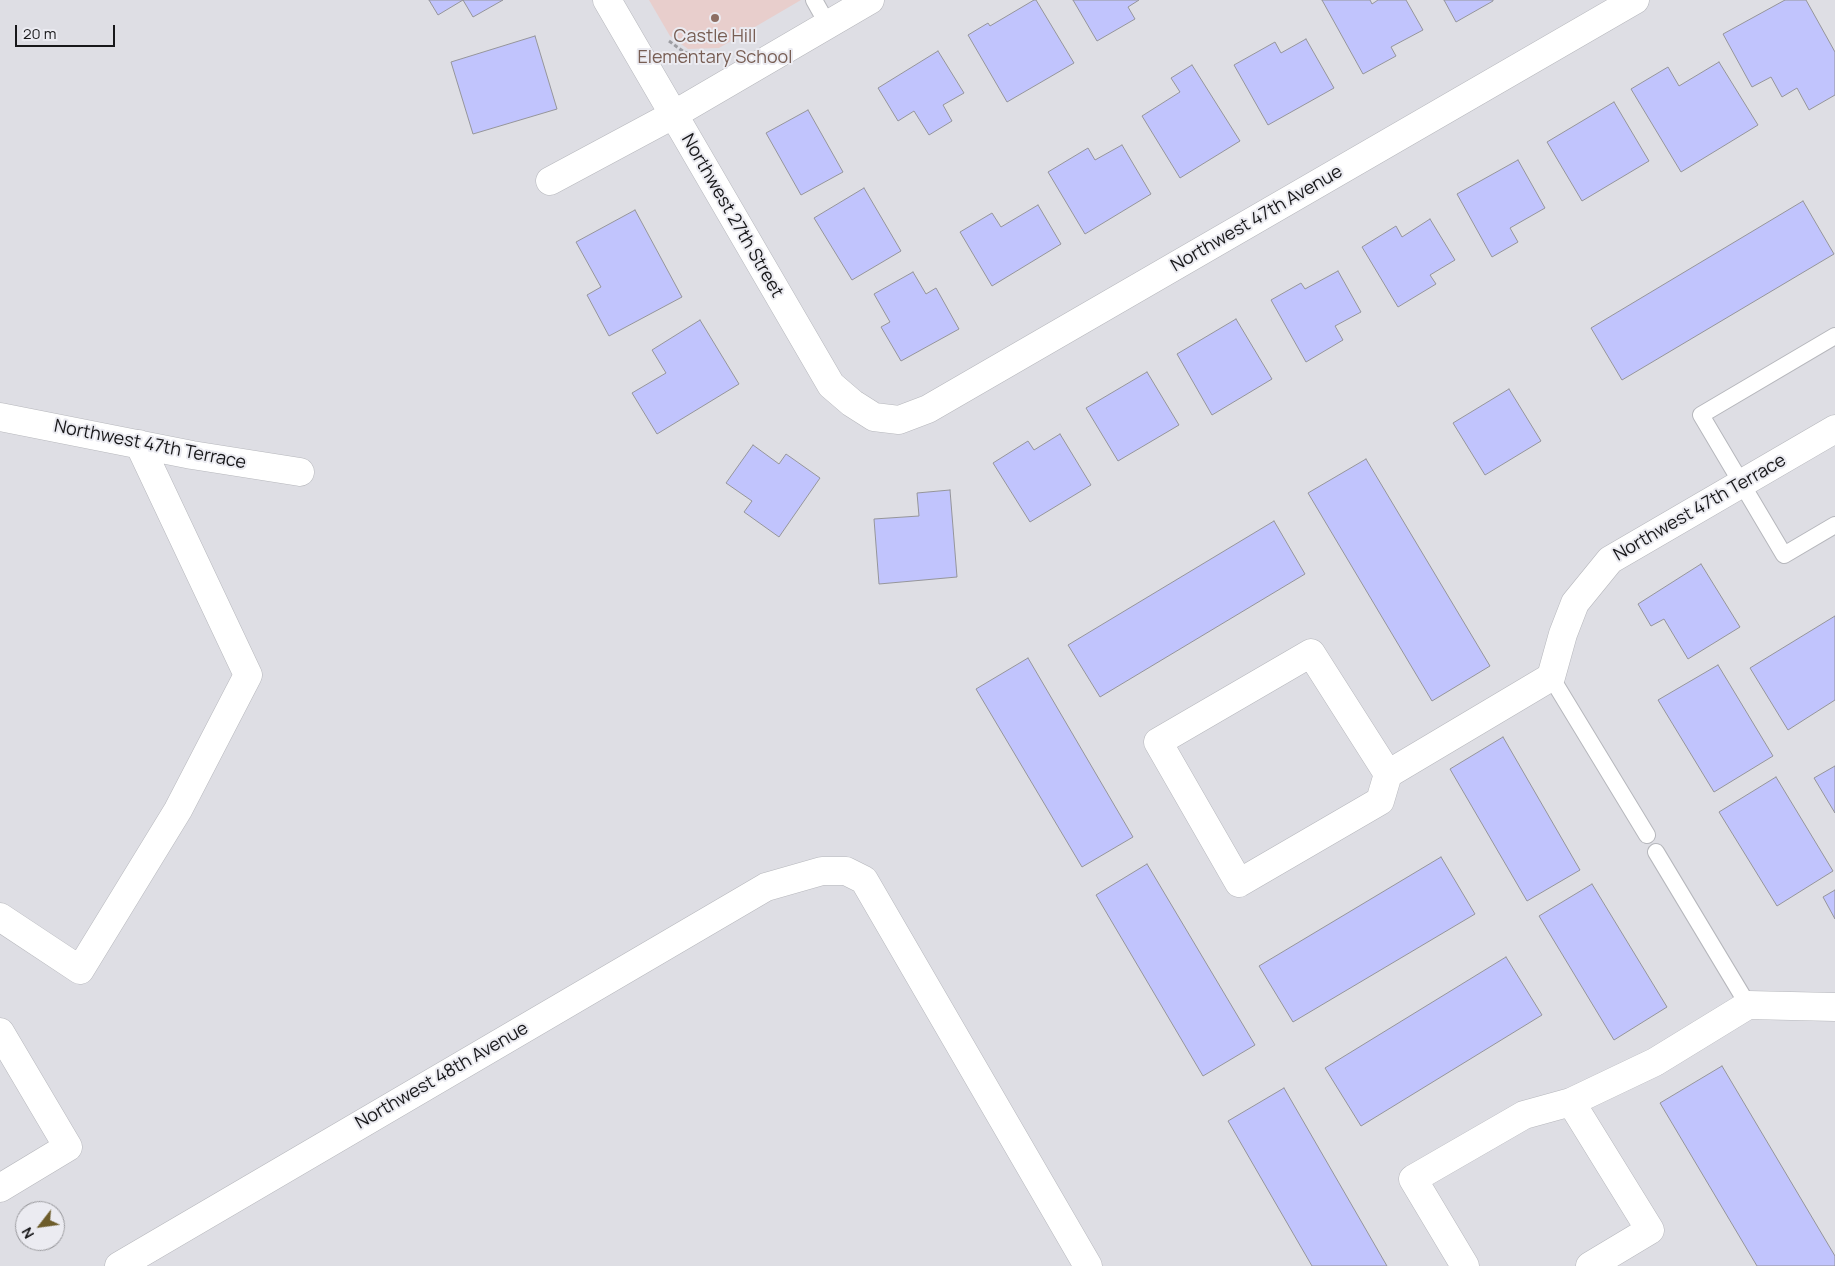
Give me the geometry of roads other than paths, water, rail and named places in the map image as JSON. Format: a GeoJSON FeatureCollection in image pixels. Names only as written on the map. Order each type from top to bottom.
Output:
{"type":"FeatureCollection","features":[{"type":"Feature","properties":{"kind":"street","name":"Northwest 27th Street"},"geometry":{"type":"LineString","coordinates":[[606,0],[831,384],[852,403],[874,417]]}},
{"type":"Feature","properties":{"kind":"street"},"geometry":{"type":"LineString","coordinates":[[550,180],[673,115],[870,0]]}},
{"type":"Feature","properties":{"kind":"street","name":"Northwest 47th Avenue"},"geometry":{"type":"LineString","coordinates":[[874,417],[899,420],[928,409],[1635,0]]}},
{"type":"Feature","properties":{"kind":"street","name":"Northwest 47th Terrace"},"geometry":{"type":"LineString","coordinates":[[0,418],[192,455],[300,472]]}},
{"type":"Feature","properties":{"kind":"street","name":"Northwest 47th Terrace"},"geometry":{"type":"LineString","coordinates":[[1551,677],[1563,634],[1576,602],[1610,560],[1835,429]]}},
{"type":"Feature","properties":{"kind":"street"},"geometry":{"type":"LineString","coordinates":[[0,917],[80,970],[178,810],[248,675],[138,444]]}},
{"type":"Feature","properties":{"kind":"street"},"geometry":{"type":"LineString","coordinates":[[1388,774],[1312,653],[1158,742],[1239,883],[1380,801],[1388,774],[1551,677]]}},
{"type":"Feature","properties":{"kind":"street","name":"Northwest 48th Avenue"},"geometry":{"type":"LineString","coordinates":[[118,1266],[766,887],[822,871],[846,870],[864,880],[1088,1266]]}},
{"type":"Feature","properties":{"kind":"street"},"geometry":{"type":"LineString","coordinates":[[1465,1266],[1413,1179],[1524,1115],[1571,1102],[1655,1062],[1748,1005],[1835,1007]]}},
{"type":"Feature","properties":{"kind":"street"},"geometry":{"type":"LineString","coordinates":[[0,1032],[68,1147],[0,1188]]}},
{"type":"Feature","properties":{"kind":"street"},"geometry":{"type":"LineString","coordinates":[[1571,1102],[1650,1230],[1590,1266]]}},
{"type":"Feature","properties":{"kind":"lane"},"geometry":{"type":"LineString","coordinates":[[814,0],[828,25]]}},
{"type":"Feature","properties":{"kind":"lane"},"geometry":{"type":"LineString","coordinates":[[1835,336],[1701,415],[1784,555],[1835,525]]}},
{"type":"Feature","properties":{"kind":"lane"},"geometry":{"type":"LineString","coordinates":[[1551,677],[1647,835]]}},
{"type":"Feature","properties":{"kind":"lane"},"geometry":{"type":"LineString","coordinates":[[1656,852],[1748,1005]]}},
{"type":"Feature","properties":{"kind":"place","name":"Castle Hill Elementary School"},"geometry":{"type":"Point","coordinates":[715,18]}}]}
